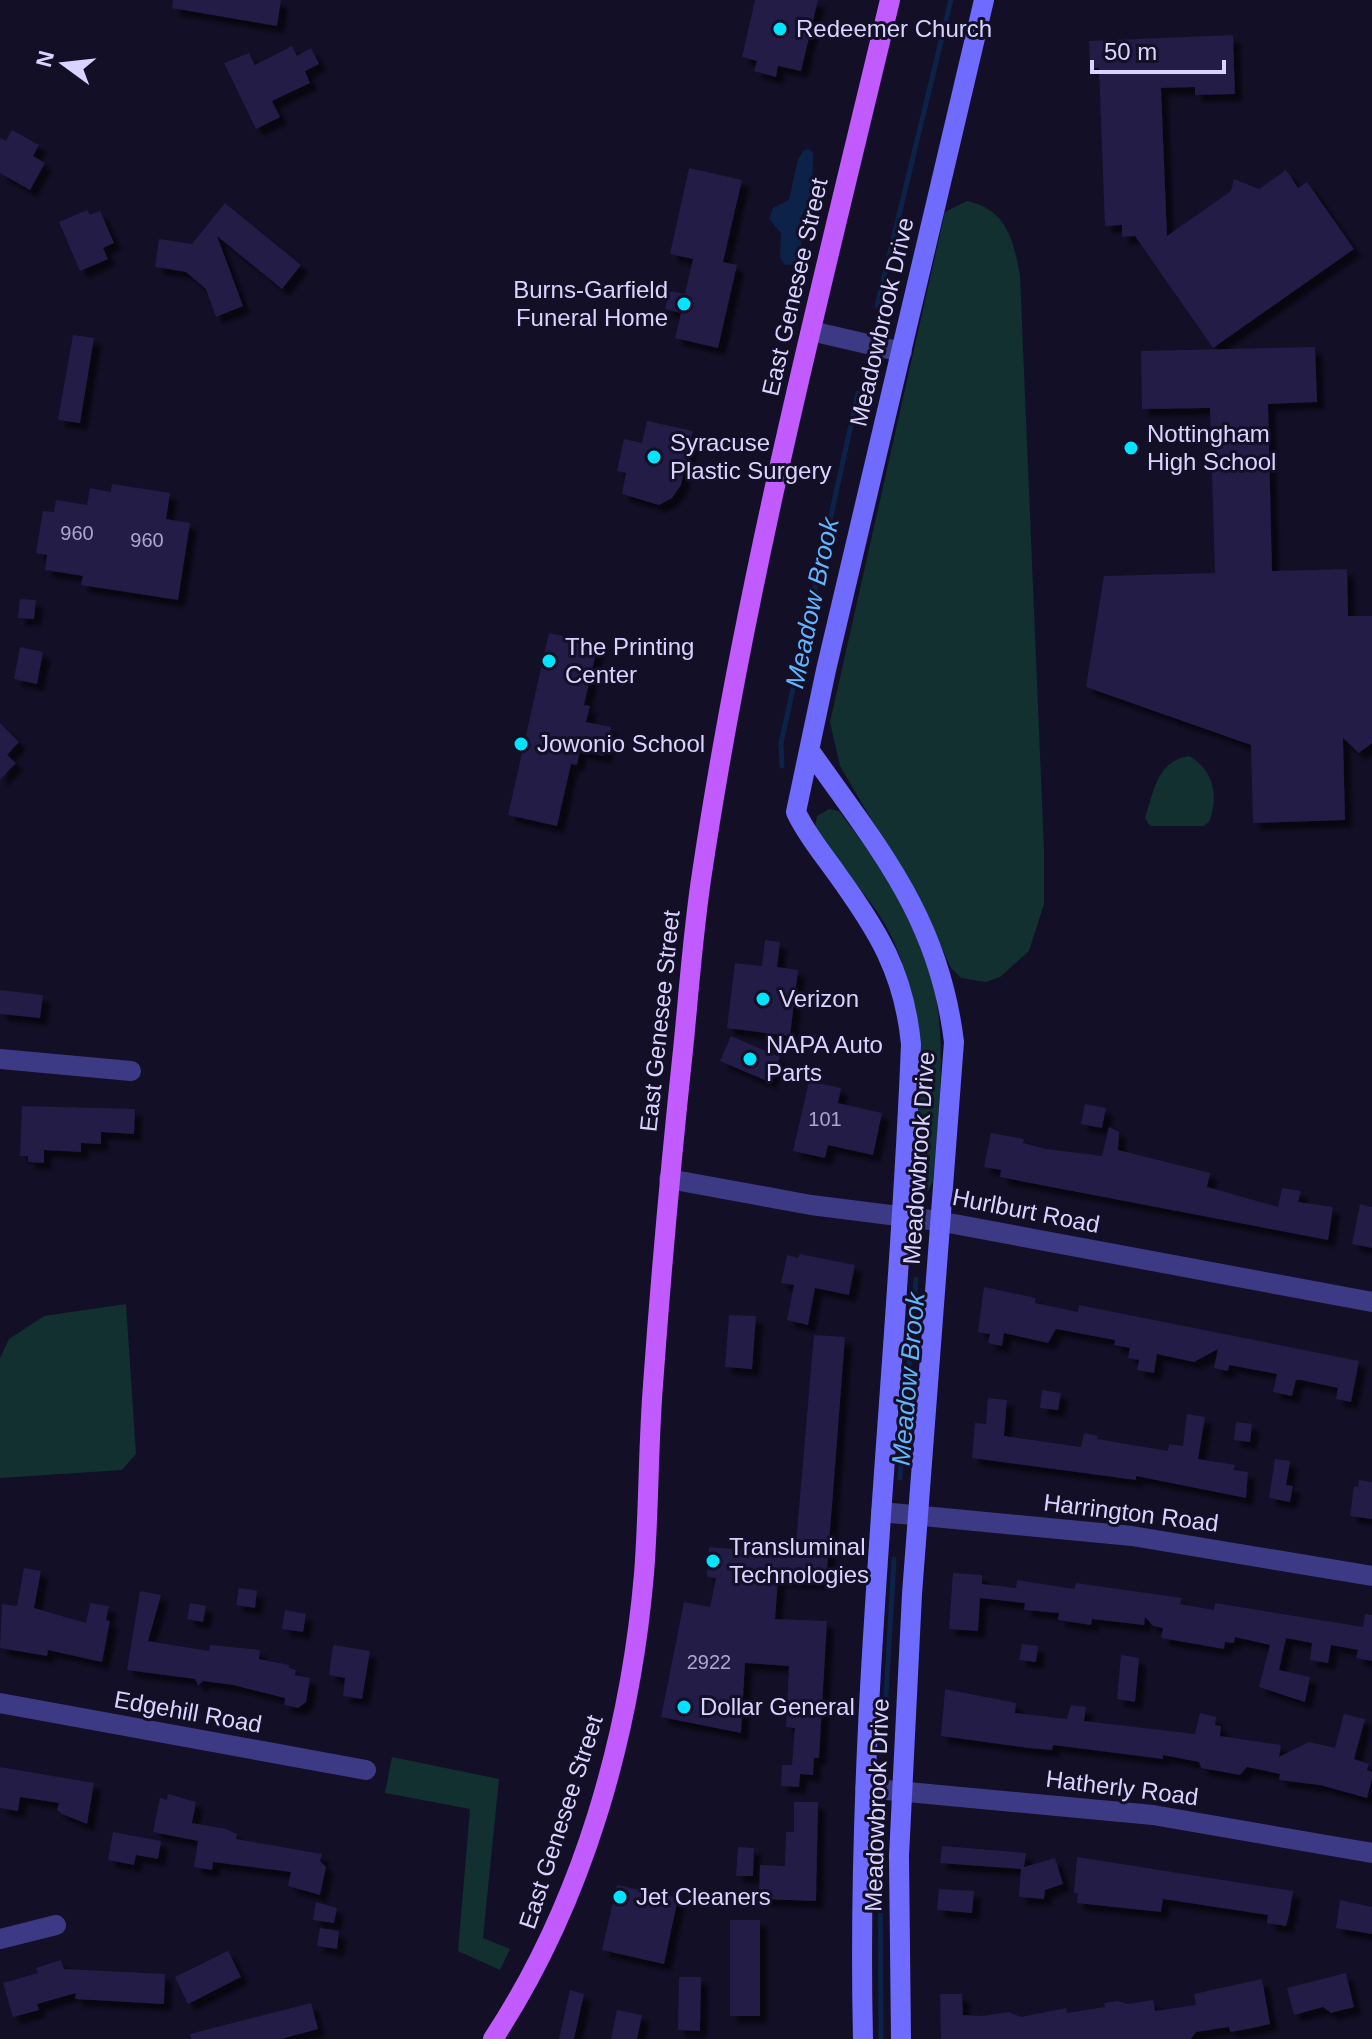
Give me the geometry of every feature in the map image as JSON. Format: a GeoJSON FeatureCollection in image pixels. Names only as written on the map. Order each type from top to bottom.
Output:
{"type":"FeatureCollection","features":[{"type":"Feature","properties":{"kind":"main road","name":"East Genesee Street"},"geometry":{"type":"LineString","coordinates":[[493,2039],[541,1962],[573,1881],[622,1723],[644,1580],[652,1391],[669,1179],[701,876],[744,631],[890,0]]}},
{"type":"Feature","properties":{"kind":"street","name":"Meadowbrook Drive"},"geometry":{"type":"LineString","coordinates":[[863,2039],[869,1660],[911,1057],[908,1016],[895,967],[876,928],[796,812],[984,0]]}},
{"type":"Feature","properties":{"kind":"street"},"geometry":{"type":"LineString","coordinates":[[811,331],[902,352]]}},
{"type":"Feature","properties":{"kind":"street","name":"Meadowbrook Drive"},"geometry":{"type":"LineString","coordinates":[[810,751],[914,904],[931,940],[948,995],[954,1042],[918,1516],[898,1919],[901,2039]]}},
{"type":"Feature","properties":{"kind":"street"},"geometry":{"type":"LineString","coordinates":[[0,1059],[131,1071]]}},
{"type":"Feature","properties":{"kind":"street","name":"Hurlburt Road"},"geometry":{"type":"LineString","coordinates":[[669,1179],[811,1205],[938,1221],[1372,1302]]}},
{"type":"Feature","properties":{"kind":"street","name":"Harrington Road"},"geometry":{"type":"LineString","coordinates":[[881,1512],[1132,1536],[1372,1576]]}},
{"type":"Feature","properties":{"kind":"street","name":"Edgehill Road"},"geometry":{"type":"LineString","coordinates":[[0,1703],[366,1770]]}},
{"type":"Feature","properties":{"kind":"street","name":"Hatherly Road"},"geometry":{"type":"LineString","coordinates":[[865,1788],[1153,1815],[1372,1853]]}},
{"type":"Feature","properties":{"kind":"street"},"geometry":{"type":"LineString","coordinates":[[0,1939],[56,1925]]}},
{"type":"Feature","properties":{"kind":"green space"},"geometry":{"type":"Polygon","coordinates":[[[967,201],[991,211],[1006,228],[1015,250],[1020,276],[1044,849],[1044,904],[1029,951],[1000,977],[986,982],[961,978],[951,968],[925,911],[840,766],[830,722],[945,212],[967,201]]]}},
{"type":"Feature","properties":{"kind":"green space"},"geometry":{"type":"Polygon","coordinates":[[[1189,756],[1204,769],[1212,784],[1214,803],[1209,822],[1203,826],[1150,826],[1145,818],[1158,779],[1170,764],[1189,756]]]}},
{"type":"Feature","properties":{"kind":"green space"},"geometry":{"type":"Polygon","coordinates":[[[829,809],[839,811],[895,889],[914,922],[930,970],[937,1000],[941,1060],[933,1181],[928,1191],[913,1189],[916,1056],[914,1022],[901,958],[879,915],[815,827],[817,816],[829,809]]]}},
{"type":"Feature","properties":{"kind":"green space"},"geometry":{"type":"Polygon","coordinates":[[[126,1304],[136,1454],[122,1470],[0,1478],[0,1358],[9,1339],[44,1316],[126,1304]]]}},
{"type":"Feature","properties":{"kind":"green space"},"geometry":{"type":"Polygon","coordinates":[[[392,1757],[499,1779],[483,1938],[510,1949],[500,1970],[458,1951],[470,1809],[385,1793],[392,1757]]]}},
{"type":"Feature","properties":{"kind":"water"},"geometry":{"type":"Polygon","coordinates":[[[804,150],[813,152],[812,178],[809,203],[801,220],[800,258],[798,264],[785,265],[780,258],[781,233],[769,219],[773,208],[789,200],[798,159],[804,150]]]}},
{"type":"Feature","properties":{"kind":"building"},"geometry":{"type":"Polygon","coordinates":[[[173,0],[281,0],[277,26],[172,8],[173,0]]]}},
{"type":"Feature","properties":{"kind":"building","name":"Redeemer Church"},"geometry":{"type":"Polygon","coordinates":[[[755,0],[818,0],[801,71],[778,66],[776,77],[754,71],[757,61],[742,57],[755,0]]]}},
{"type":"Feature","properties":{"kind":"building"},"geometry":{"type":"Polygon","coordinates":[[[1233,35],[1235,94],[1195,95],[1195,87],[1161,88],[1167,236],[1231,191],[1234,179],[1259,189],[1286,170],[1298,188],[1307,182],[1354,249],[1213,348],[1135,236],[1122,237],[1122,225],[1105,226],[1099,68],[1090,68],[1089,41],[1233,35]]]}},
{"type":"Feature","properties":{"kind":"building"},"geometry":{"type":"Polygon","coordinates":[[[292,46],[297,56],[311,48],[319,64],[305,71],[310,83],[272,101],[280,117],[256,129],[224,63],[249,53],[255,65],[292,46]]]}},
{"type":"Feature","properties":{"kind":"building"},"geometry":{"type":"Polygon","coordinates":[[[12,130],[39,145],[33,156],[45,163],[30,190],[0,173],[0,138],[6,141],[12,130]]]}},
{"type":"Feature","properties":{"kind":"building"},"geometry":{"type":"Polygon","coordinates":[[[689,168],[742,180],[723,262],[737,265],[718,348],[675,338],[681,313],[665,309],[669,291],[685,294],[693,259],[670,254],[689,168]]]}},
{"type":"Feature","properties":{"kind":"building"},"geometry":{"type":"Polygon","coordinates":[[[225,203],[301,265],[282,289],[217,236],[243,306],[216,317],[206,289],[186,272],[155,267],[159,239],[192,244],[225,203]]]}},
{"type":"Feature","properties":{"kind":"building"},"geometry":{"type":"Polygon","coordinates":[[[87,210],[90,215],[100,211],[114,243],[103,248],[108,259],[80,271],[59,222],[87,210]]]}},
{"type":"Feature","properties":{"kind":"building"},"geometry":{"type":"Polygon","coordinates":[[[73,335],[94,338],[80,423],[58,420],[73,335]]]}},
{"type":"Feature","properties":{"kind":"building"},"geometry":{"type":"Polygon","coordinates":[[[1315,347],[1317,402],[1268,404],[1272,571],[1347,569],[1348,616],[1372,616],[1372,743],[1359,753],[1343,738],[1345,820],[1253,823],[1251,745],[1086,687],[1104,576],[1215,573],[1210,408],[1142,409],[1141,351],[1315,347]]]}},
{"type":"Feature","properties":{"kind":"building","name":"Syracuse Plastic Surgery"},"geometry":{"type":"Polygon","coordinates":[[[647,421],[693,431],[681,485],[672,498],[659,505],[622,494],[626,473],[617,471],[624,439],[642,443],[647,421]]]}},
{"type":"Feature","properties":{"kind":"building"},"geometry":{"type":"Polygon","coordinates":[[[112,484],[170,493],[166,519],[190,523],[178,600],[81,585],[83,576],[45,570],[47,555],[36,553],[43,511],[54,512],[56,500],[87,505],[90,488],[111,492],[112,484]]]}},
{"type":"Feature","properties":{"kind":"building"},"geometry":{"type":"Polygon","coordinates":[[[20,599],[36,600],[34,619],[18,618],[20,599]]]}},
{"type":"Feature","properties":{"kind":"building"},"geometry":{"type":"Polygon","coordinates":[[[549,633],[598,644],[584,705],[590,706],[586,722],[611,727],[604,756],[580,751],[577,765],[571,764],[557,826],[508,815],[549,633]]]}},
{"type":"Feature","properties":{"kind":"building"},"geometry":{"type":"Polygon","coordinates":[[[20,647],[43,652],[37,684],[14,679],[20,647]]]}},
{"type":"Feature","properties":{"kind":"building"},"geometry":{"type":"Polygon","coordinates":[[[0,723],[19,742],[7,755],[16,763],[0,780],[0,723]]]}},
{"type":"Feature","properties":{"kind":"building","name":"Verizon"},"geometry":{"type":"Polygon","coordinates":[[[765,940],[780,942],[777,967],[798,970],[790,1036],[727,1028],[735,963],[762,966],[765,940]]]}},
{"type":"Feature","properties":{"kind":"building"},"geometry":{"type":"Polygon","coordinates":[[[0,990],[43,995],[40,1018],[0,1014],[0,990]]]}},
{"type":"Feature","properties":{"kind":"building","name":"NAPA Auto Parts"},"geometry":{"type":"Polygon","coordinates":[[[731,1036],[780,1057],[769,1082],[720,1061],[731,1036]]]}},
{"type":"Feature","properties":{"kind":"building"},"geometry":{"type":"Polygon","coordinates":[[[809,1081],[841,1088],[838,1103],[882,1113],[873,1155],[828,1145],[825,1158],[793,1151],[809,1081]]]}},
{"type":"Feature","properties":{"kind":"building"},"geometry":{"type":"Polygon","coordinates":[[[1085,1104],[1106,1108],[1102,1128],[1081,1124],[1085,1104]]]}},
{"type":"Feature","properties":{"kind":"building"},"geometry":{"type":"Polygon","coordinates":[[[22,1106],[135,1109],[134,1134],[101,1132],[101,1144],[81,1143],[81,1152],[44,1150],[44,1163],[28,1162],[28,1156],[20,1156],[22,1106]]]}},
{"type":"Feature","properties":{"kind":"building"},"geometry":{"type":"Polygon","coordinates":[[[1109,1127],[1119,1132],[1118,1150],[1210,1173],[1207,1187],[1278,1207],[1282,1188],[1301,1191],[1298,1202],[1333,1207],[1328,1240],[1000,1177],[1001,1170],[984,1167],[991,1133],[1024,1139],[1023,1143],[1046,1149],[1102,1156],[1109,1127]]]}},
{"type":"Feature","properties":{"kind":"building"},"geometry":{"type":"Polygon","coordinates":[[[1360,1204],[1372,1207],[1372,1248],[1352,1244],[1360,1204]]]}},
{"type":"Feature","properties":{"kind":"building"},"geometry":{"type":"Polygon","coordinates":[[[800,1254],[855,1265],[849,1295],[815,1288],[808,1325],[787,1320],[794,1285],[781,1283],[787,1255],[798,1258],[800,1254]]]}},
{"type":"Feature","properties":{"kind":"building"},"geometry":{"type":"Polygon","coordinates":[[[984,1287],[1036,1298],[1035,1303],[1078,1312],[1079,1305],[1359,1361],[1351,1402],[1336,1399],[1338,1388],[1301,1380],[1296,1380],[1292,1396],[1273,1392],[1277,1374],[1229,1365],[1228,1371],[1214,1368],[1218,1349],[1194,1362],[1157,1354],[1154,1373],[1137,1370],[1139,1360],[1128,1358],[1130,1348],[1114,1345],[1115,1340],[1056,1329],[1048,1343],[1004,1333],[1002,1346],[988,1343],[990,1334],[978,1332],[984,1287]]]}},
{"type":"Feature","properties":{"kind":"building"},"geometry":{"type":"Polygon","coordinates":[[[729,1315],[756,1316],[752,1369],[725,1367],[729,1315]]]}},
{"type":"Feature","properties":{"kind":"building"},"geometry":{"type":"Polygon","coordinates":[[[814,1335],[845,1337],[826,1583],[778,1579],[775,1619],[827,1621],[819,1758],[814,1758],[813,1775],[800,1774],[799,1787],[781,1786],[782,1765],[792,1765],[795,1728],[786,1727],[789,1666],[745,1663],[741,1733],[661,1717],[684,1602],[710,1607],[716,1578],[707,1577],[709,1547],[795,1555],[814,1335]]]}},
{"type":"Feature","properties":{"kind":"building"},"geometry":{"type":"Polygon","coordinates":[[[1042,1390],[1061,1393],[1058,1410],[1040,1408],[1042,1390]]]}},
{"type":"Feature","properties":{"kind":"building"},"geometry":{"type":"Polygon","coordinates":[[[988,1398],[1007,1400],[1004,1436],[1081,1447],[1084,1433],[1098,1436],[1097,1439],[1168,1451],[1169,1444],[1183,1446],[1187,1414],[1205,1417],[1198,1459],[1235,1465],[1234,1470],[1248,1472],[1246,1498],[1136,1476],[1136,1480],[972,1458],[975,1423],[986,1424],[988,1398]]]}},
{"type":"Feature","properties":{"kind":"building"},"geometry":{"type":"Polygon","coordinates":[[[1236,1422],[1252,1424],[1250,1442],[1234,1440],[1236,1422]]]}},
{"type":"Feature","properties":{"kind":"building"},"geometry":{"type":"Polygon","coordinates":[[[1275,1459],[1290,1461],[1286,1485],[1293,1486],[1290,1502],[1269,1498],[1275,1459]]]}},
{"type":"Feature","properties":{"kind":"building"},"geometry":{"type":"Polygon","coordinates":[[[1359,1480],[1372,1482],[1372,1519],[1350,1516],[1354,1486],[1358,1487],[1359,1480]]]}},
{"type":"Feature","properties":{"kind":"building"},"geometry":{"type":"Polygon","coordinates":[[[24,1568],[41,1571],[34,1608],[86,1623],[90,1603],[109,1606],[106,1620],[110,1621],[102,1662],[48,1650],[47,1656],[0,1648],[2,1604],[17,1606],[24,1568]]]}},
{"type":"Feature","properties":{"kind":"building"},"geometry":{"type":"Polygon","coordinates":[[[953,1573],[982,1575],[982,1584],[1016,1588],[1017,1580],[1074,1589],[1076,1583],[1182,1598],[1180,1604],[1214,1610],[1215,1603],[1363,1627],[1365,1614],[1372,1615],[1372,1661],[1356,1658],[1358,1650],[1331,1645],[1328,1663],[1310,1660],[1312,1643],[1286,1638],[1279,1670],[1310,1677],[1305,1702],[1259,1687],[1270,1645],[1235,1637],[1234,1643],[1225,1642],[1224,1649],[1161,1638],[1163,1628],[1153,1626],[1145,1617],[1144,1625],[1092,1619],[1091,1625],[1058,1620],[1059,1613],[1024,1610],[1025,1603],[980,1598],[978,1631],[949,1629],[953,1573]]]}},
{"type":"Feature","properties":{"kind":"building"},"geometry":{"type":"Polygon","coordinates":[[[239,1588],[257,1591],[255,1608],[236,1605],[239,1588]]]}},
{"type":"Feature","properties":{"kind":"building"},"geometry":{"type":"Polygon","coordinates":[[[140,1591],[161,1595],[148,1641],[209,1651],[210,1645],[260,1650],[259,1659],[289,1665],[289,1668],[296,1670],[295,1675],[310,1678],[306,1702],[298,1708],[284,1705],[285,1698],[233,1685],[203,1681],[198,1686],[195,1679],[127,1670],[140,1591]]]}},
{"type":"Feature","properties":{"kind":"building"},"geometry":{"type":"Polygon","coordinates":[[[190,1603],[206,1606],[203,1622],[187,1619],[190,1603]]]}},
{"type":"Feature","properties":{"kind":"building"},"geometry":{"type":"Polygon","coordinates":[[[285,1610],[306,1614],[303,1632],[282,1629],[285,1610]]]}},
{"type":"Feature","properties":{"kind":"building"},"geometry":{"type":"Polygon","coordinates":[[[1022,1644],[1038,1646],[1036,1662],[1019,1660],[1022,1644]]]}},
{"type":"Feature","properties":{"kind":"building"},"geometry":{"type":"Polygon","coordinates":[[[333,1645],[370,1651],[362,1699],[343,1696],[345,1678],[329,1675],[333,1645]]]}},
{"type":"Feature","properties":{"kind":"building"},"geometry":{"type":"Polygon","coordinates":[[[1121,1655],[1139,1658],[1135,1702],[1117,1699],[1121,1655]]]}},
{"type":"Feature","properties":{"kind":"building"},"geometry":{"type":"Polygon","coordinates":[[[945,1689],[1016,1703],[1015,1713],[1067,1719],[1071,1705],[1086,1707],[1084,1721],[1195,1734],[1200,1713],[1216,1717],[1215,1725],[1221,1726],[1220,1736],[1281,1745],[1279,1757],[1309,1742],[1335,1748],[1344,1714],[1365,1719],[1354,1759],[1369,1764],[1367,1770],[1372,1772],[1372,1778],[1367,1798],[1320,1785],[1279,1780],[1280,1774],[1247,1767],[1240,1775],[1201,1768],[1199,1762],[1163,1755],[1163,1759],[1053,1745],[1052,1750],[941,1736],[945,1689]]]}},
{"type":"Feature","properties":{"kind":"building"},"geometry":{"type":"Polygon","coordinates":[[[0,1767],[94,1783],[87,1824],[62,1814],[57,1810],[59,1803],[20,1797],[18,1811],[0,1808],[0,1767]]]}},
{"type":"Feature","properties":{"kind":"building"},"geometry":{"type":"Polygon","coordinates":[[[168,1794],[196,1802],[192,1823],[226,1829],[237,1834],[236,1839],[322,1854],[320,1861],[326,1867],[320,1895],[288,1886],[291,1872],[213,1862],[212,1870],[194,1867],[198,1841],[153,1832],[160,1798],[167,1800],[168,1794]]]}},
{"type":"Feature","properties":{"kind":"building"},"geometry":{"type":"Polygon","coordinates":[[[794,1802],[818,1802],[816,1901],[759,1899],[760,1865],[785,1866],[786,1832],[794,1832],[794,1802]]]}},
{"type":"Feature","properties":{"kind":"building"},"geometry":{"type":"Polygon","coordinates":[[[113,1832],[161,1841],[158,1859],[136,1855],[134,1865],[108,1860],[113,1832]]]}},
{"type":"Feature","properties":{"kind":"building"},"geometry":{"type":"Polygon","coordinates":[[[942,1846],[1026,1853],[1024,1867],[1055,1858],[1063,1884],[1045,1890],[1044,1899],[1019,1897],[1021,1869],[940,1863],[942,1846]]]}},
{"type":"Feature","properties":{"kind":"building"},"geometry":{"type":"Polygon","coordinates":[[[738,1847],[754,1848],[753,1876],[736,1876],[738,1847]]]}},
{"type":"Feature","properties":{"kind":"building"},"geometry":{"type":"Polygon","coordinates":[[[1077,1857],[1293,1891],[1286,1926],[1267,1923],[1268,1915],[1163,1899],[1161,1912],[1077,1903],[1078,1893],[1074,1893],[1077,1857]]]}},
{"type":"Feature","properties":{"kind":"building"},"geometry":{"type":"Polygon","coordinates":[[[617,1885],[678,1898],[664,1964],[602,1950],[617,1885]]]}},
{"type":"Feature","properties":{"kind":"building"},"geometry":{"type":"Polygon","coordinates":[[[939,1889],[974,1891],[972,1913],[937,1910],[939,1889]]]}},
{"type":"Feature","properties":{"kind":"building"},"geometry":{"type":"Polygon","coordinates":[[[1340,1900],[1372,1907],[1372,1934],[1336,1928],[1340,1900]]]}},
{"type":"Feature","properties":{"kind":"building"},"geometry":{"type":"Polygon","coordinates":[[[316,1902],[337,1908],[334,1923],[313,1920],[316,1902]]]}},
{"type":"Feature","properties":{"kind":"building"},"geometry":{"type":"Polygon","coordinates":[[[730,1920],[760,1920],[760,2016],[730,2016],[730,1920]]]}},
{"type":"Feature","properties":{"kind":"building"},"geometry":{"type":"Polygon","coordinates":[[[320,1928],[339,1931],[337,1949],[317,1946],[320,1928]]]}},
{"type":"Feature","properties":{"kind":"building"},"geometry":{"type":"Polygon","coordinates":[[[228,1951],[241,1977],[188,2004],[175,1977],[228,1951]]]}},
{"type":"Feature","properties":{"kind":"building"},"geometry":{"type":"Polygon","coordinates":[[[61,1960],[64,1969],[165,1974],[164,2004],[75,1999],[76,1993],[37,2004],[39,2010],[13,2017],[3,1983],[38,1973],[36,1968],[61,1960]]]}},
{"type":"Feature","properties":{"kind":"building"},"geometry":{"type":"Polygon","coordinates":[[[1346,1973],[1354,2007],[1331,2013],[1323,2007],[1294,2015],[1287,1988],[1346,1973]]]}},
{"type":"Feature","properties":{"kind":"building"},"geometry":{"type":"Polygon","coordinates":[[[679,1977],[701,1977],[700,2031],[678,2030],[679,1977]]]}},
{"type":"Feature","properties":{"kind":"building"},"geometry":{"type":"Polygon","coordinates":[[[1262,1979],[1270,2024],[1248,2029],[1230,2032],[1229,2027],[1196,2032],[1191,2039],[941,2039],[940,1994],[962,1994],[963,2015],[1009,2012],[1021,2017],[1066,2008],[1067,2013],[1105,2007],[1104,2003],[1118,2001],[1127,2004],[1153,2000],[1155,2011],[1196,2005],[1194,1994],[1262,1979]]]}},
{"type":"Feature","properties":{"kind":"building"},"geometry":{"type":"Polygon","coordinates":[[[570,1990],[584,1994],[574,2039],[559,2039],[570,1990]]]}},
{"type":"Feature","properties":{"kind":"building"},"geometry":{"type":"Polygon","coordinates":[[[311,2003],[318,2029],[281,2039],[191,2039],[190,2034],[311,2003]]]}},
{"type":"Feature","properties":{"kind":"building"},"geometry":{"type":"Polygon","coordinates":[[[617,2010],[642,2015],[637,2039],[611,2039],[617,2010]]]}},
{"type":"Feature","properties":{"kind":"waterway","name":"Meadow Brook"},"geometry":{"type":"LineString","coordinates":[[877,306],[951,0]]}},
{"type":"Feature","properties":{"kind":"waterway","name":"Meadow Brook"},"geometry":{"type":"LineString","coordinates":[[782,766],[781,743],[858,393]]}},
{"type":"Feature","properties":{"kind":"waterway","name":"Meadow Brook"},"geometry":{"type":"LineString","coordinates":[[900,1478],[916,1279]]}},
{"type":"Feature","properties":{"kind":"waterway","name":"Meadow Brook"},"geometry":{"type":"LineString","coordinates":[[883,1746],[894,1559]]}},
{"type":"Feature","properties":{"kind":"waterway","name":"Meadow Brook"},"geometry":{"type":"LineString","coordinates":[[880,1834],[881,2039]]}},
{"type":"Feature","properties":{"kind":"place","name":"Redeemer Church"},"geometry":{"type":"Point","coordinates":[780,29]}},
{"type":"Feature","properties":{"kind":"place","name":"Burns-Garfield Funeral Home"},"geometry":{"type":"Point","coordinates":[684,304]}},
{"type":"Feature","properties":{"kind":"place","name":"Nottingham High School"},"geometry":{"type":"Point","coordinates":[1131,448]}},
{"type":"Feature","properties":{"kind":"place","name":"Syracuse Plastic Surgery"},"geometry":{"type":"Point","coordinates":[654,457]}},
{"type":"Feature","properties":{"kind":"place","name":"The Printing Center"},"geometry":{"type":"Point","coordinates":[549,661]}},
{"type":"Feature","properties":{"kind":"place","name":"Jowonio School"},"geometry":{"type":"Point","coordinates":[521,744]}},
{"type":"Feature","properties":{"kind":"place","name":"Verizon"},"geometry":{"type":"Point","coordinates":[763,999]}},
{"type":"Feature","properties":{"kind":"place","name":"NAPA Auto Parts"},"geometry":{"type":"Point","coordinates":[750,1059]}},
{"type":"Feature","properties":{"kind":"place","name":"Transluminal Technologies"},"geometry":{"type":"Point","coordinates":[713,1561]}},
{"type":"Feature","properties":{"kind":"place","name":"Dollar General"},"geometry":{"type":"Point","coordinates":[684,1707]}},
{"type":"Feature","properties":{"kind":"place","name":"Jet Cleaners"},"geometry":{"type":"Point","coordinates":[620,1897]}}]}
